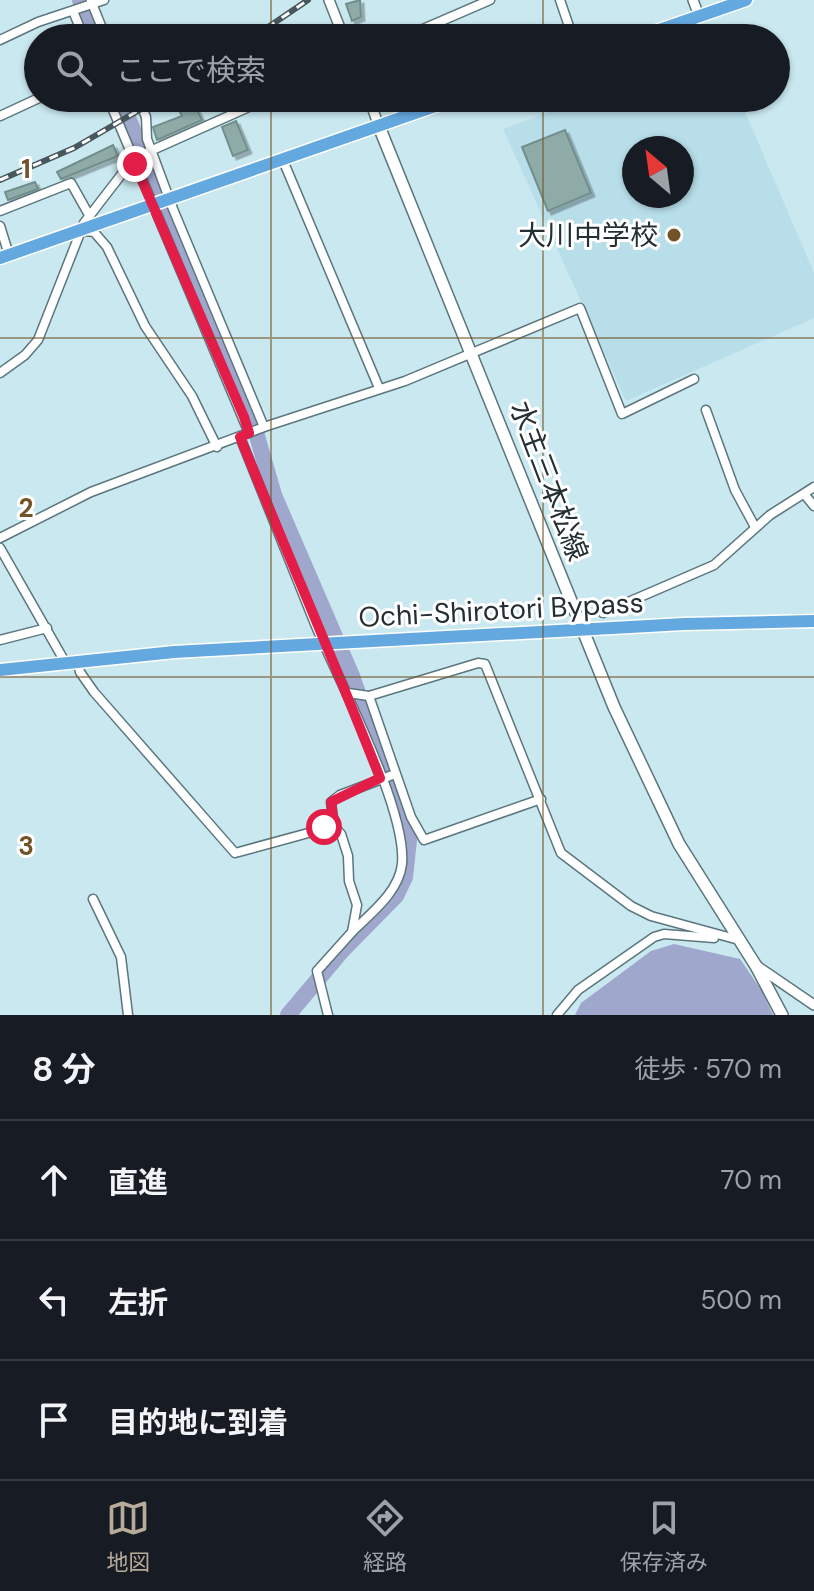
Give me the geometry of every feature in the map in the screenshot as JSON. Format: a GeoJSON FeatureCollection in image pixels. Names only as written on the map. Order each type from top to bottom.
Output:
{"type":"FeatureCollection","features":[{"type":"Feature","properties":{"kind":"highway"},"geometry":{"type":"LineString","coordinates":[[676,24],[746,0]]}},
{"type":"Feature","properties":{"kind":"highway"},"geometry":{"type":"LineString","coordinates":[[4,257],[415,112]]}},
{"type":"Feature","properties":{"kind":"highway","name":"Ochi-Shirotori Bypass"},"geometry":{"type":"LineString","coordinates":[[0,670],[71,661],[328,644],[684,624],[814,621]]}},
{"type":"Feature","properties":{"kind":"main road","name":"水主三本松線"},"geometry":{"type":"LineString","coordinates":[[378,124],[614,707],[679,844],[756,966],[782,1015]]}},
{"type":"Feature","properties":{"kind":"street"},"geometry":{"type":"LineString","coordinates":[[34,24],[104,0]]}},
{"type":"Feature","properties":{"kind":"street"},"geometry":{"type":"LineString","coordinates":[[329,0],[338,24]]}},
{"type":"Feature","properties":{"kind":"street"},"geometry":{"type":"LineString","coordinates":[[434,24],[490,0]]}},
{"type":"Feature","properties":{"kind":"street"},"geometry":{"type":"LineString","coordinates":[[560,0],[568,24]]}},
{"type":"Feature","properties":{"kind":"street"},"geometry":{"type":"LineString","coordinates":[[693,0],[699,16]]}},
{"type":"Feature","properties":{"kind":"street"},"geometry":{"type":"LineString","coordinates":[[91,2],[100,24]]}},
{"type":"Feature","properties":{"kind":"street"},"geometry":{"type":"LineString","coordinates":[[73,11],[78,24]]}},
{"type":"Feature","properties":{"kind":"street"},"geometry":{"type":"LineString","coordinates":[[0,40],[24,29]]}},
{"type":"Feature","properties":{"kind":"street"},"geometry":{"type":"LineString","coordinates":[[0,116],[24,105]]}},
{"type":"Feature","properties":{"kind":"street"},"geometry":{"type":"LineString","coordinates":[[114,112],[134,159],[161,203],[263,428]]}},
{"type":"Feature","properties":{"kind":"street"},"geometry":{"type":"LineString","coordinates":[[144,112],[161,203],[328,644],[387,776],[424,840],[541,799]]}},
{"type":"Feature","properties":{"kind":"street"},"geometry":{"type":"LineString","coordinates":[[0,373],[25,355],[44,329],[81,230],[89,215],[134,159],[237,112]]}},
{"type":"Feature","properties":{"kind":"street"},"geometry":{"type":"LineString","coordinates":[[374,112],[378,124]]}},
{"type":"Feature","properties":{"kind":"street"},"geometry":{"type":"LineString","coordinates":[[282,158],[379,388]]}},
{"type":"Feature","properties":{"kind":"street"},"geometry":{"type":"LineString","coordinates":[[0,211],[71,183],[89,215]]}},
{"type":"Feature","properties":{"kind":"street"},"geometry":{"type":"LineString","coordinates":[[0,226],[4,257]]}},
{"type":"Feature","properties":{"kind":"street"},"geometry":{"type":"LineString","coordinates":[[81,230],[94,232],[107,247],[145,326],[192,396],[217,447]]}},
{"type":"Feature","properties":{"kind":"street"},"geometry":{"type":"LineString","coordinates":[[0,538],[91,492],[473,353],[580,308],[622,414],[694,379]]}},
{"type":"Feature","properties":{"kind":"street"},"geometry":{"type":"LineString","coordinates":[[706,410],[735,490],[755,527]]}},
{"type":"Feature","properties":{"kind":"street"},"geometry":{"type":"LineString","coordinates":[[603,613],[714,565],[731,553],[755,527],[814,487]]}},
{"type":"Feature","properties":{"kind":"street"},"geometry":{"type":"LineString","coordinates":[[805,495],[814,506]]}},
{"type":"Feature","properties":{"kind":"street"},"geometry":{"type":"LineString","coordinates":[[0,548],[47,628],[94,692],[235,853],[334,826]]}},
{"type":"Feature","properties":{"kind":"street"},"geometry":{"type":"LineString","coordinates":[[0,640],[47,628]]}},
{"type":"Feature","properties":{"kind":"street"},"geometry":{"type":"LineString","coordinates":[[350,694],[367,696],[478,663],[485,664],[561,853],[631,906],[651,916],[720,937]]}},
{"type":"Feature","properties":{"kind":"street"},"geometry":{"type":"LineString","coordinates":[[328,1015],[316,977],[317,971],[382,903],[402,868],[399,828],[367,696]]}},
{"type":"Feature","properties":{"kind":"street"},"geometry":{"type":"LineString","coordinates":[[352,932],[357,905],[349,881],[348,856],[341,834],[334,826],[331,802],[387,776]]}},
{"type":"Feature","properties":{"kind":"street"},"geometry":{"type":"LineString","coordinates":[[93,899],[121,957],[128,1015]]}},
{"type":"Feature","properties":{"kind":"street"},"geometry":{"type":"LineString","coordinates":[[557,1015],[578,990],[654,937],[664,934],[739,940]]}},
{"type":"Feature","properties":{"kind":"street"},"geometry":{"type":"LineString","coordinates":[[756,966],[814,1005]]}},
{"type":"Feature","properties":{"kind":"shaded area","name":"大川中学校"},"geometry":{"type":"Polygon","coordinates":[[[549,112],[745,112],[814,273],[814,318],[626,401],[503,129],[549,112]]]}},
{"type":"Feature","properties":{"kind":"shaded area"},"geometry":{"type":"Polygon","coordinates":[[[674,944],[740,959],[762,991],[773,1015],[575,1015],[581,1003],[651,951],[674,944]]]}},
{"type":"Feature","properties":{"kind":"building"},"geometry":{"type":"Polygon","coordinates":[[[360,0],[361,17],[352,21],[346,4],[360,0]]]}},
{"type":"Feature","properties":{"kind":"building"},"geometry":{"type":"Polygon","coordinates":[[[180,112],[198,112],[202,120],[157,140],[153,127],[182,116],[180,112]]]}},
{"type":"Feature","properties":{"kind":"building"},"geometry":{"type":"Polygon","coordinates":[[[236,121],[248,150],[233,156],[222,127],[236,121]]]}},
{"type":"Feature","properties":{"kind":"building"},"geometry":{"type":"Polygon","coordinates":[[[565,130],[591,193],[548,211],[522,147],[565,130]]]}},
{"type":"Feature","properties":{"kind":"building"},"geometry":{"type":"Polygon","coordinates":[[[113,145],[118,156],[61,179],[57,172],[113,145]]]}},
{"type":"Feature","properties":{"kind":"building"},"geometry":{"type":"Polygon","coordinates":[[[35,182],[38,189],[8,200],[5,192],[35,182]]]}},
{"type":"Feature","properties":{"kind":"waterway"},"geometry":{"type":"LineString","coordinates":[[80,0],[89,24]]}},
{"type":"Feature","properties":{"kind":"waterway"},"geometry":{"type":"LineString","coordinates":[[126,112],[253,422],[274,495],[352,676],[409,840],[405,877],[396,896],[341,952],[288,1015]]}},
{"type":"Feature","properties":{"kind":"railway"},"geometry":{"type":"LineString","coordinates":[[273,24],[308,0]]}},
{"type":"Feature","properties":{"kind":"railway"},"geometry":{"type":"LineString","coordinates":[[0,180],[74,148],[136,112]]}},
{"type":"Feature","properties":{"kind":"place","name":"大川中学校"},"geometry":{"type":"Point","coordinates":[674,235]}},
{"type":"Feature","properties":{"kind":"route"},"geometry":{"type":"LineString","coordinates":[[135,164],[244,417],[249,433],[240,437],[317,628],[348,693],[380,778],[331,802],[334,826],[324,827]]}}]}
